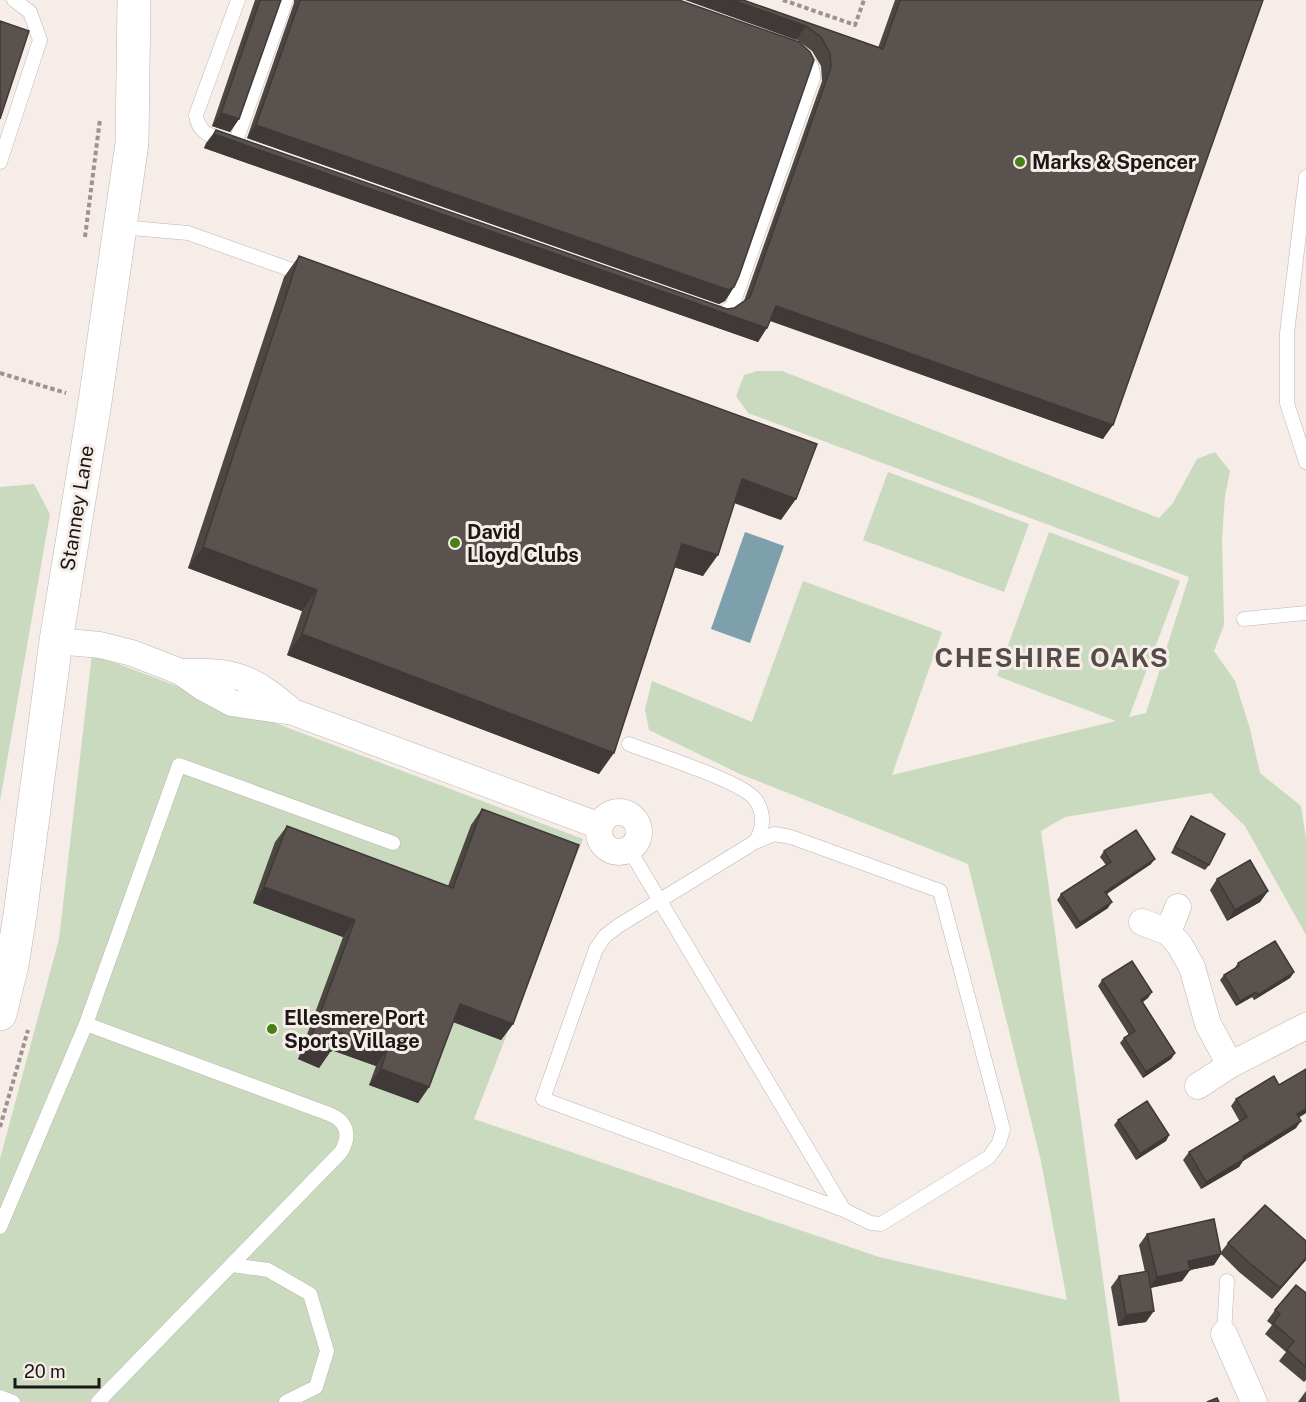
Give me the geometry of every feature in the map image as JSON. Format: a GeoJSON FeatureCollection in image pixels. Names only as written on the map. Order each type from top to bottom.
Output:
{"type":"FeatureCollection","features":[{"type":"Feature","properties":{"kind":"main road","name":"Stanney Lane"},"geometry":{"type":"LineString","coordinates":[[0,1014],[12,965],[20,915],[56,641],[95,402],[132,143],[134,0]]}},
{"type":"Feature","properties":{"kind":"street"},"geometry":{"type":"LineString","coordinates":[[56,641],[114,648],[181,672],[209,671],[239,676],[269,692],[293,712],[600,826],[601,840],[610,850],[623,852],[629,849]]}},
{"type":"Feature","properties":{"kind":"street"},"geometry":{"type":"LineString","coordinates":[[1168,932],[1178,907]]}},
{"type":"Feature","properties":{"kind":"street"},"geometry":{"type":"LineString","coordinates":[[1142,922],[1168,932],[1179,944],[1192,967],[1209,1024],[1230,1065]]}},
{"type":"Feature","properties":{"kind":"street"},"geometry":{"type":"LineString","coordinates":[[1198,1086],[1230,1065],[1306,1026]]}},
{"type":"Feature","properties":{"kind":"street"},"geometry":{"type":"LineString","coordinates":[[1224,1334],[1254,1402]]}},
{"type":"Feature","properties":{"kind":"lane"},"geometry":{"type":"LineString","coordinates":[[0,162],[40,40],[30,12],[14,0]]}},
{"type":"Feature","properties":{"kind":"lane"},"geometry":{"type":"LineString","coordinates":[[238,0],[196,115],[197,122],[204,133],[241,146],[286,0]]}},
{"type":"Feature","properties":{"kind":"lane"},"geometry":{"type":"LineString","coordinates":[[702,308],[720,314],[732,307],[768,207],[813,78],[813,70],[808,60],[793,48]]}},
{"type":"Feature","properties":{"kind":"lane"},"geometry":{"type":"LineString","coordinates":[[1306,177],[1287,333],[1287,403],[1306,462]]}},
{"type":"Feature","properties":{"kind":"lane"},"geometry":{"type":"LineString","coordinates":[[120,227],[188,233],[322,282]]}},
{"type":"Feature","properties":{"kind":"lane"},"geometry":{"type":"LineString","coordinates":[[1244,619],[1306,613]]}},
{"type":"Feature","properties":{"kind":"lane"},"geometry":{"type":"LineString","coordinates":[[629,744],[736,786],[755,799],[762,815],[762,832],[755,842]]}},
{"type":"Feature","properties":{"kind":"lane"},"geometry":{"type":"LineString","coordinates":[[0,1227],[86,1024],[179,765],[393,843]]}},
{"type":"Feature","properties":{"kind":"lane"},"geometry":{"type":"LineString","coordinates":[[774,834],[791,837],[940,891],[1003,1129],[999,1143],[989,1157],[881,1224],[871,1223],[844,1210],[543,1099],[596,949],[605,936],[618,926],[660,900],[755,842],[774,834]]}},
{"type":"Feature","properties":{"kind":"lane"},"geometry":{"type":"LineString","coordinates":[[629,849],[844,1210]]}},
{"type":"Feature","properties":{"kind":"lane"},"geometry":{"type":"LineString","coordinates":[[86,1024],[330,1114],[345,1125],[347,1138],[341,1152],[98,1402]]}},
{"type":"Feature","properties":{"kind":"lane"},"geometry":{"type":"LineString","coordinates":[[232,1265],[268,1270],[310,1294],[327,1351],[311,1402]]}},
{"type":"Feature","properties":{"kind":"lane"},"geometry":{"type":"LineString","coordinates":[[1224,1334],[1227,1281]]}},
{"type":"Feature","properties":{"kind":"lane"},"geometry":{"type":"LineString","coordinates":[[286,1402],[316,1387]]}},
{"type":"Feature","properties":{"kind":"lane"},"geometry":{"type":"LineString","coordinates":[[0,1397],[13,1402]]}},
{"type":"Feature","properties":{"kind":"path"},"geometry":{"type":"LineString","coordinates":[[783,0],[855,25],[864,0]]}},
{"type":"Feature","properties":{"kind":"path"},"geometry":{"type":"LineString","coordinates":[[0,373],[95,402]]}},
{"type":"Feature","properties":{"kind":"path"},"geometry":{"type":"LineString","coordinates":[[0,1127],[20,1061]]}},
{"type":"Feature","properties":{"kind":"green space","name":"Ellesmere Port Sports Village"},"geometry":{"type":"Polygon","coordinates":[[[757,371],[782,371],[1159,518],[1173,503],[1197,459],[1215,452],[1230,471],[1225,496],[1222,539],[1224,625],[1214,651],[1235,681],[1250,729],[1260,773],[1301,806],[1306,839],[1306,935],[1245,826],[1211,793],[1065,817],[1041,831],[1120,1402],[0,1402],[0,1159],[59,939],[92,654],[583,839],[474,1119],[879,1257],[1067,1300],[1041,1161],[968,864],[740,774],[649,730],[645,709],[652,681],[752,722],[803,581],[942,632],[892,775],[1116,721],[997,676],[1049,532],[1180,581],[1129,717],[1146,713],[1189,577],[748,413],[736,396],[744,375],[757,371]]]}},
{"type":"Feature","properties":{"kind":"green space"},"geometry":{"type":"Polygon","coordinates":[[[888,472],[1029,524],[1004,592],[863,540],[888,472]]]}},
{"type":"Feature","properties":{"kind":"green space"},"geometry":{"type":"Polygon","coordinates":[[[34,484],[50,514],[0,801],[0,487],[34,484]]]}},
{"type":"Feature","properties":{"kind":"water"},"geometry":{"type":"Polygon","coordinates":[[[745,532],[784,546],[750,643],[711,629],[745,532]]]}},
{"type":"Feature","properties":{"kind":"building"},"geometry":{"type":"Polygon","coordinates":[[[260,0],[281,0],[239,119],[221,113],[260,0]]]}},
{"type":"Feature","properties":{"kind":"building"},"geometry":{"type":"Polygon","coordinates":[[[300,0],[679,0],[799,42],[810,52],[814,60],[734,287],[729,290],[256,125],[300,0]]]}},
{"type":"Feature","properties":{"kind":"building","name":"Marks & Spencer"},"geometry":{"type":"Polygon","coordinates":[[[733,0],[743,0],[883,49],[900,0],[1263,0],[1113,425],[776,306],[767,328],[214,134],[216,130],[727,309],[734,308],[750,297],[831,67],[830,53],[821,37],[806,26],[733,0]]]}},
{"type":"Feature","properties":{"kind":"building"},"geometry":{"type":"Polygon","coordinates":[[[0,21],[29,31],[0,119],[0,21]]]}},
{"type":"Feature","properties":{"kind":"building","name":"David Lloyd Clubs"},"geometry":{"type":"Polygon","coordinates":[[[299,256],[817,444],[796,499],[742,479],[718,555],[682,544],[614,753],[302,634],[317,590],[203,547],[299,256]]]}},
{"type":"Feature","properties":{"kind":"building"},"geometry":{"type":"Polygon","coordinates":[[[482,809],[579,845],[513,1024],[460,1004],[429,1087],[381,1069],[387,1050],[338,1032],[331,1051],[309,1043],[355,920],[264,887],[287,826],[453,888],[482,809]]]}},
{"type":"Feature","properties":{"kind":"building"},"geometry":{"type":"Polygon","coordinates":[[[1191,816],[1225,834],[1209,865],[1175,847],[1191,816]]]}},
{"type":"Feature","properties":{"kind":"building"},"geometry":{"type":"Polygon","coordinates":[[[1136,830],[1155,859],[1105,892],[1112,902],[1080,923],[1061,894],[1111,862],[1104,851],[1136,830]]]}},
{"type":"Feature","properties":{"kind":"building"},"geometry":{"type":"Polygon","coordinates":[[[1250,860],[1268,891],[1235,910],[1217,879],[1250,860]]]}},
{"type":"Feature","properties":{"kind":"building"},"geometry":{"type":"Polygon","coordinates":[[[1275,941],[1294,972],[1258,995],[1256,992],[1240,1001],[1224,975],[1239,966],[1238,963],[1275,941]]]}},
{"type":"Feature","properties":{"kind":"building"},"geometry":{"type":"Polygon","coordinates":[[[1132,961],[1152,992],[1141,1000],[1175,1053],[1146,1072],[1124,1038],[1135,1031],[1102,980],[1132,961]]]}},
{"type":"Feature","properties":{"kind":"building"},"geometry":{"type":"Polygon","coordinates":[[[1306,1069],[1306,1109],[1297,1114],[1301,1121],[1206,1182],[1189,1152],[1247,1117],[1236,1099],[1274,1076],[1279,1085],[1306,1069]]]}},
{"type":"Feature","properties":{"kind":"building"},"geometry":{"type":"Polygon","coordinates":[[[1147,1101],[1169,1135],[1140,1154],[1118,1120],[1147,1101]]]}},
{"type":"Feature","properties":{"kind":"building"},"geometry":{"type":"Polygon","coordinates":[[[1265,1205],[1306,1241],[1306,1258],[1280,1288],[1228,1243],[1265,1205]]]}},
{"type":"Feature","properties":{"kind":"building"},"geometry":{"type":"Polygon","coordinates":[[[1214,1219],[1221,1254],[1188,1261],[1190,1270],[1157,1277],[1147,1234],[1214,1219]]]}},
{"type":"Feature","properties":{"kind":"building"},"geometry":{"type":"Polygon","coordinates":[[[1148,1271],[1154,1311],[1126,1315],[1119,1276],[1148,1271]]]}},
{"type":"Feature","properties":{"kind":"building"},"geometry":{"type":"Polygon","coordinates":[[[1296,1285],[1306,1293],[1306,1367],[1287,1350],[1294,1341],[1273,1323],[1280,1314],[1275,1310],[1296,1285]]]}},
{"type":"Feature","properties":{"kind":"building"},"geometry":{"type":"Polygon","coordinates":[[[1217,1398],[1219,1402],[1207,1402],[1217,1398]]]}},
{"type":"Feature","properties":{"kind":"place","name":"Marks & Spencer"},"geometry":{"type":"Point","coordinates":[1020,162]}},
{"type":"Feature","properties":{"kind":"place","name":"David Lloyd Clubs"},"geometry":{"type":"Point","coordinates":[455,543]}},
{"type":"Feature","properties":{"kind":"place","name":"Ellesmere Port Sports Village"},"geometry":{"type":"Point","coordinates":[272,1029]}},
{"type":"Feature","properties":{"kind":"district","name":"CHESHIRE OAKS"},"geometry":{"type":"Point","coordinates":[1052,657]}}]}
